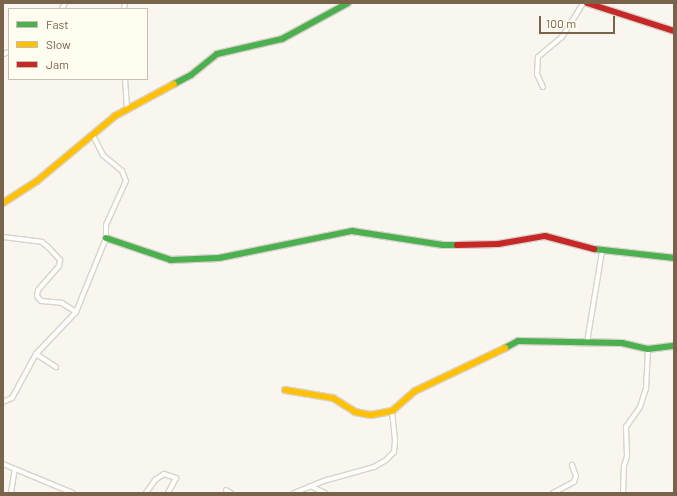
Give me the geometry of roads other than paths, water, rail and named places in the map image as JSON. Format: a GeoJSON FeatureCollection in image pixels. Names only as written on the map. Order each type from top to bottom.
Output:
{"type":"FeatureCollection","features":[{"type":"Feature","properties":{"kind":"street"},"geometry":{"type":"LineString","coordinates":[[3,203],[37,181],[93,135],[127,110],[191,75],[217,54],[282,39],[310,26],[348,3]]}},
{"type":"Feature","properties":{"kind":"street"},"geometry":{"type":"LineString","coordinates":[[543,87],[537,74],[538,57],[562,37],[583,3]]}},
{"type":"Feature","properties":{"kind":"street"},"geometry":{"type":"LineString","coordinates":[[587,3],[674,32]]}},
{"type":"Feature","properties":{"kind":"street"},"geometry":{"type":"LineString","coordinates":[[124,80],[127,110]]}},
{"type":"Feature","properties":{"kind":"street"},"geometry":{"type":"LineString","coordinates":[[3,402],[12,398],[36,354],[76,312],[106,238],[106,225],[126,181],[122,171],[103,155],[93,135]]}},
{"type":"Feature","properties":{"kind":"street"},"geometry":{"type":"LineString","coordinates":[[106,238],[171,260],[219,258],[352,231],[443,245],[498,244],[534,236],[545,236],[602,251],[674,260]]}},
{"type":"Feature","properties":{"kind":"street"},"geometry":{"type":"LineString","coordinates":[[3,237],[42,242],[48,247],[60,260],[59,266],[38,290],[37,296],[42,301],[62,303],[76,312]]}},
{"type":"Feature","properties":{"kind":"street"},"geometry":{"type":"LineString","coordinates":[[587,342],[602,251]]}},
{"type":"Feature","properties":{"kind":"street"},"geometry":{"type":"LineString","coordinates":[[285,390],[334,398],[362,415],[392,411],[415,391],[488,358],[509,344],[539,340],[622,343],[648,349],[674,346]]}},
{"type":"Feature","properties":{"kind":"street"},"geometry":{"type":"LineString","coordinates":[[622,493],[624,466],[628,456],[626,427],[640,407],[646,389],[648,349]]}},
{"type":"Feature","properties":{"kind":"street"},"geometry":{"type":"LineString","coordinates":[[36,354],[56,367]]}},
{"type":"Feature","properties":{"kind":"street"},"geometry":{"type":"LineString","coordinates":[[294,493],[310,486],[374,467],[386,460],[394,452],[395,440],[392,411]]}},
{"type":"Feature","properties":{"kind":"street"},"geometry":{"type":"LineString","coordinates":[[3,464],[73,493]]}},
{"type":"Feature","properties":{"kind":"street"},"geometry":{"type":"LineString","coordinates":[[553,493],[574,482],[576,476],[572,465]]}},
{"type":"Feature","properties":{"kind":"street"},"geometry":{"type":"LineString","coordinates":[[11,493],[15,469]]}},
{"type":"Feature","properties":{"kind":"street"},"geometry":{"type":"LineString","coordinates":[[146,493],[155,480],[164,474],[176,478],[168,493]]}},
{"type":"Feature","properties":{"kind":"street"},"geometry":{"type":"LineString","coordinates":[[310,486],[325,493]]}},
{"type":"Feature","properties":{"kind":"street"},"geometry":{"type":"LineString","coordinates":[[226,490],[231,493]]}}]}
